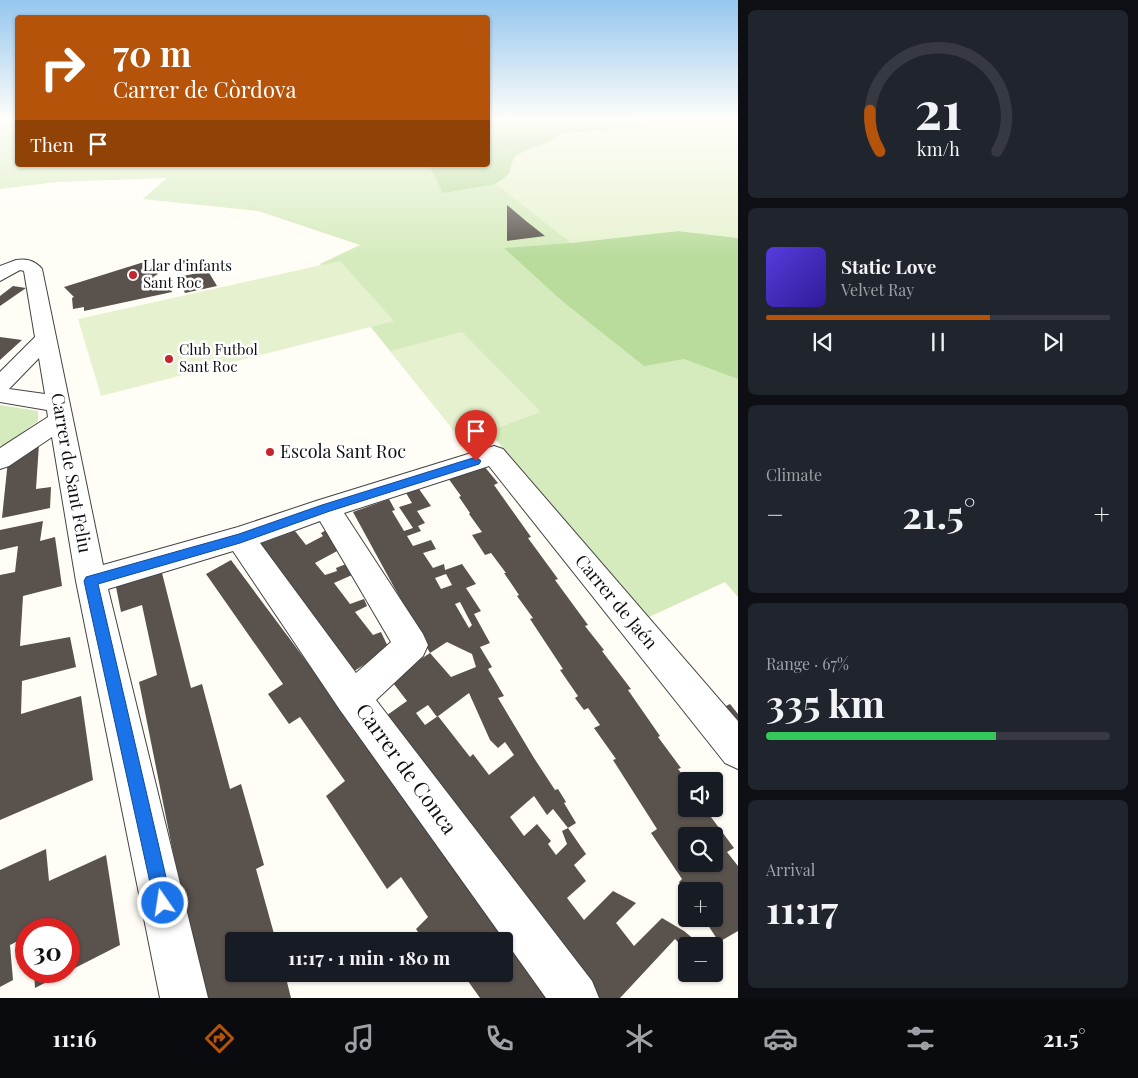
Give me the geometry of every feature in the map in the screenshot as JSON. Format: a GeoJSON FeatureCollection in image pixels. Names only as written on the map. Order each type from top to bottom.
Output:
{"type":"FeatureCollection","features":[{"type":"Feature","properties":{"kind":"street","name":"Carrer de Sant Feliu"},"geometry":{"type":"LineString","coordinates":[[3,273],[21,265],[31,266],[33,269],[91,581],[184,998]]}},
{"type":"Feature","properties":{"kind":"street"},"geometry":{"type":"LineString","coordinates":[[0,385],[46,338]]}},
{"type":"Feature","properties":{"kind":"street"},"geometry":{"type":"LineString","coordinates":[[0,395],[60,411]]}},
{"type":"Feature","properties":{"kind":"street"},"geometry":{"type":"LineString","coordinates":[[0,460],[60,411]]}},
{"type":"Feature","properties":{"kind":"street","name":"Carrer de Jaén"},"geometry":{"type":"LineString","coordinates":[[326,508],[494,455],[738,750]]}},
{"type":"Feature","properties":{"kind":"street"},"geometry":{"type":"LineString","coordinates":[[91,581],[240,538],[326,508],[411,645],[353,698]]}},
{"type":"Feature","properties":{"kind":"street","name":"Carrer de Conca"},"geometry":{"type":"LineString","coordinates":[[240,538],[353,698],[574,998]]}},
{"type":"Feature","properties":{"kind":"green space"},"geometry":{"type":"Polygon","coordinates":[[[0,166],[738,166],[738,597],[725,582],[649,617],[496,440],[469,449],[320,264],[360,245],[258,211],[143,199],[167,178],[57,182],[0,189],[0,166]]]}},
{"type":"Feature","properties":{"kind":"green space"},"geometry":{"type":"Polygon","coordinates":[[[511,166],[509,174],[496,184],[443,193],[430,167],[511,166]]]}},
{"type":"Feature","properties":{"kind":"green space"},"geometry":{"type":"Polygon","coordinates":[[[511,166],[738,166],[738,238],[678,231],[571,243],[496,184],[509,174],[511,166]]]}},
{"type":"Feature","properties":{"kind":"green space"},"geometry":{"type":"Polygon","coordinates":[[[678,231],[738,238],[738,379],[684,359],[644,366],[561,300],[504,248],[571,243],[678,231]]]}},
{"type":"Feature","properties":{"kind":"green space","name":"Club Futbol Sant Roc"},"geometry":{"type":"Polygon","coordinates":[[[340,261],[394,321],[101,396],[78,319],[340,261]]]}},
{"type":"Feature","properties":{"kind":"green space"},"geometry":{"type":"Polygon","coordinates":[[[462,332],[541,412],[462,441],[390,351],[462,332]]]}},
{"type":"Feature","properties":{"kind":"green space"},"geometry":{"type":"Polygon","coordinates":[[[0,405],[38,411],[38,421],[4,446],[0,445],[0,405]]]}},
{"type":"Feature","properties":{"kind":"building"},"geometry":{"type":"Polygon","coordinates":[[[507,205],[526,221],[545,236],[507,241],[507,205]]]}},
{"type":"Feature","properties":{"kind":"building"},"geometry":{"type":"Polygon","coordinates":[[[144,262],[158,274],[153,277],[163,287],[170,285],[172,292],[84,311],[84,307],[73,309],[72,298],[74,297],[64,287],[144,262]]]}},
{"type":"Feature","properties":{"kind":"building"},"geometry":{"type":"Polygon","coordinates":[[[208,271],[217,286],[185,293],[178,277],[208,271]]]}},
{"type":"Feature","properties":{"kind":"building"},"geometry":{"type":"Polygon","coordinates":[[[13,286],[26,288],[0,306],[0,296],[13,286]]]}},
{"type":"Feature","properties":{"kind":"building"},"geometry":{"type":"Polygon","coordinates":[[[0,337],[22,340],[0,360],[0,337]]]}},
{"type":"Feature","properties":{"kind":"building"},"geometry":{"type":"Polygon","coordinates":[[[39,444],[36,489],[51,487],[50,508],[2,518],[8,460],[39,444]]]}},
{"type":"Feature","properties":{"kind":"building"},"geometry":{"type":"Polygon","coordinates":[[[484,466],[498,483],[494,485],[531,537],[528,538],[558,579],[555,580],[588,625],[585,626],[631,689],[628,690],[660,736],[658,737],[681,768],[678,769],[680,772],[678,772],[678,817],[711,817],[718,827],[678,827],[678,872],[723,872],[723,833],[734,848],[727,852],[738,866],[738,931],[723,940],[723,937],[716,937],[709,927],[723,927],[723,882],[679,882],[682,879],[651,833],[657,829],[613,760],[616,759],[594,728],[600,725],[588,708],[584,710],[575,698],[578,696],[560,670],[563,669],[530,619],[533,618],[517,596],[519,595],[504,573],[506,573],[491,553],[485,555],[472,535],[482,532],[459,497],[461,496],[448,478],[484,466]]]}},
{"type":"Feature","properties":{"kind":"building"},"geometry":{"type":"Polygon","coordinates":[[[419,489],[431,506],[417,511],[425,523],[418,526],[421,531],[407,536],[413,546],[431,540],[436,549],[423,553],[433,568],[444,564],[445,570],[462,564],[476,584],[466,588],[481,611],[474,614],[490,643],[480,647],[492,667],[488,669],[504,696],[498,698],[534,758],[555,790],[558,789],[566,802],[564,803],[576,823],[568,828],[586,854],[574,865],[586,881],[567,898],[584,920],[613,891],[636,903],[616,923],[634,946],[662,918],[691,937],[678,937],[678,942],[675,939],[620,998],[585,998],[383,718],[407,701],[390,679],[430,653],[353,512],[389,499],[395,510],[392,511],[404,531],[413,528],[399,507],[412,503],[406,493],[419,489]],[[446,574],[435,578],[441,589],[452,585],[446,574]],[[460,602],[455,604],[469,628],[472,625],[460,602]],[[447,642],[430,653],[451,677],[476,667],[472,654],[447,642]],[[469,693],[438,716],[470,757],[473,754],[489,775],[514,755],[505,742],[498,748],[490,740],[469,693]],[[428,705],[416,713],[425,725],[437,717],[428,705]],[[534,796],[510,817],[524,836],[537,824],[551,841],[548,844],[556,855],[567,844],[562,831],[568,828],[553,809],[547,815],[534,796]]]}},
{"type":"Feature","properties":{"kind":"building"},"geometry":{"type":"Polygon","coordinates":[[[43,521],[40,541],[55,537],[62,586],[23,596],[20,646],[70,637],[76,667],[22,681],[21,714],[81,696],[93,780],[0,820],[0,575],[15,572],[18,546],[0,550],[0,530],[43,521]]]}},
{"type":"Feature","properties":{"kind":"building"},"geometry":{"type":"Polygon","coordinates":[[[328,529],[339,550],[315,563],[325,575],[337,571],[336,568],[346,564],[352,575],[334,583],[350,604],[364,599],[367,606],[355,612],[373,635],[381,632],[389,649],[351,673],[259,544],[295,531],[306,545],[323,536],[321,533],[328,529]]]}},
{"type":"Feature","properties":{"kind":"building"},"geometry":{"type":"Polygon","coordinates":[[[231,560],[509,932],[418,932],[416,929],[428,917],[401,877],[387,889],[326,796],[345,781],[300,717],[289,724],[268,694],[283,684],[206,574],[231,560]]]}},
{"type":"Feature","properties":{"kind":"building"},"geometry":{"type":"Polygon","coordinates":[[[162,573],[191,688],[202,684],[230,789],[241,784],[264,865],[256,869],[274,932],[225,932],[225,982],[287,982],[291,998],[202,998],[139,682],[157,675],[142,605],[121,612],[116,587],[162,573]]]}},
{"type":"Feature","properties":{"kind":"building"},"geometry":{"type":"Polygon","coordinates":[[[730,704],[738,714],[738,730],[720,709],[730,704]]]}},
{"type":"Feature","properties":{"kind":"building"},"geometry":{"type":"Polygon","coordinates":[[[46,849],[49,881],[106,855],[120,945],[80,965],[80,918],[15,918],[15,942],[10,945],[13,980],[0,987],[0,870],[46,849]]]}},
{"type":"Feature","properties":{"kind":"building"},"geometry":{"type":"Polygon","coordinates":[[[513,938],[558,998],[480,998],[469,982],[513,982],[513,938]]]}},
{"type":"Feature","properties":{"kind":"building"},"geometry":{"type":"Polygon","coordinates":[[[35,983],[45,983],[35,988],[35,983]]]}},
{"type":"Feature","properties":{"kind":"place","name":"Llar d'infants Sant Roc"},"geometry":{"type":"Point","coordinates":[133,275]}},
{"type":"Feature","properties":{"kind":"place","name":"Club Futbol Sant Roc"},"geometry":{"type":"Point","coordinates":[169,359]}},
{"type":"Feature","properties":{"kind":"place","name":"Escola Sant Roc"},"geometry":{"type":"Point","coordinates":[270,452]}},
{"type":"Feature","properties":{"kind":"route"},"geometry":{"type":"LineString","coordinates":[[163,903],[91,581],[240,538],[326,508],[476,461]]}}]}
